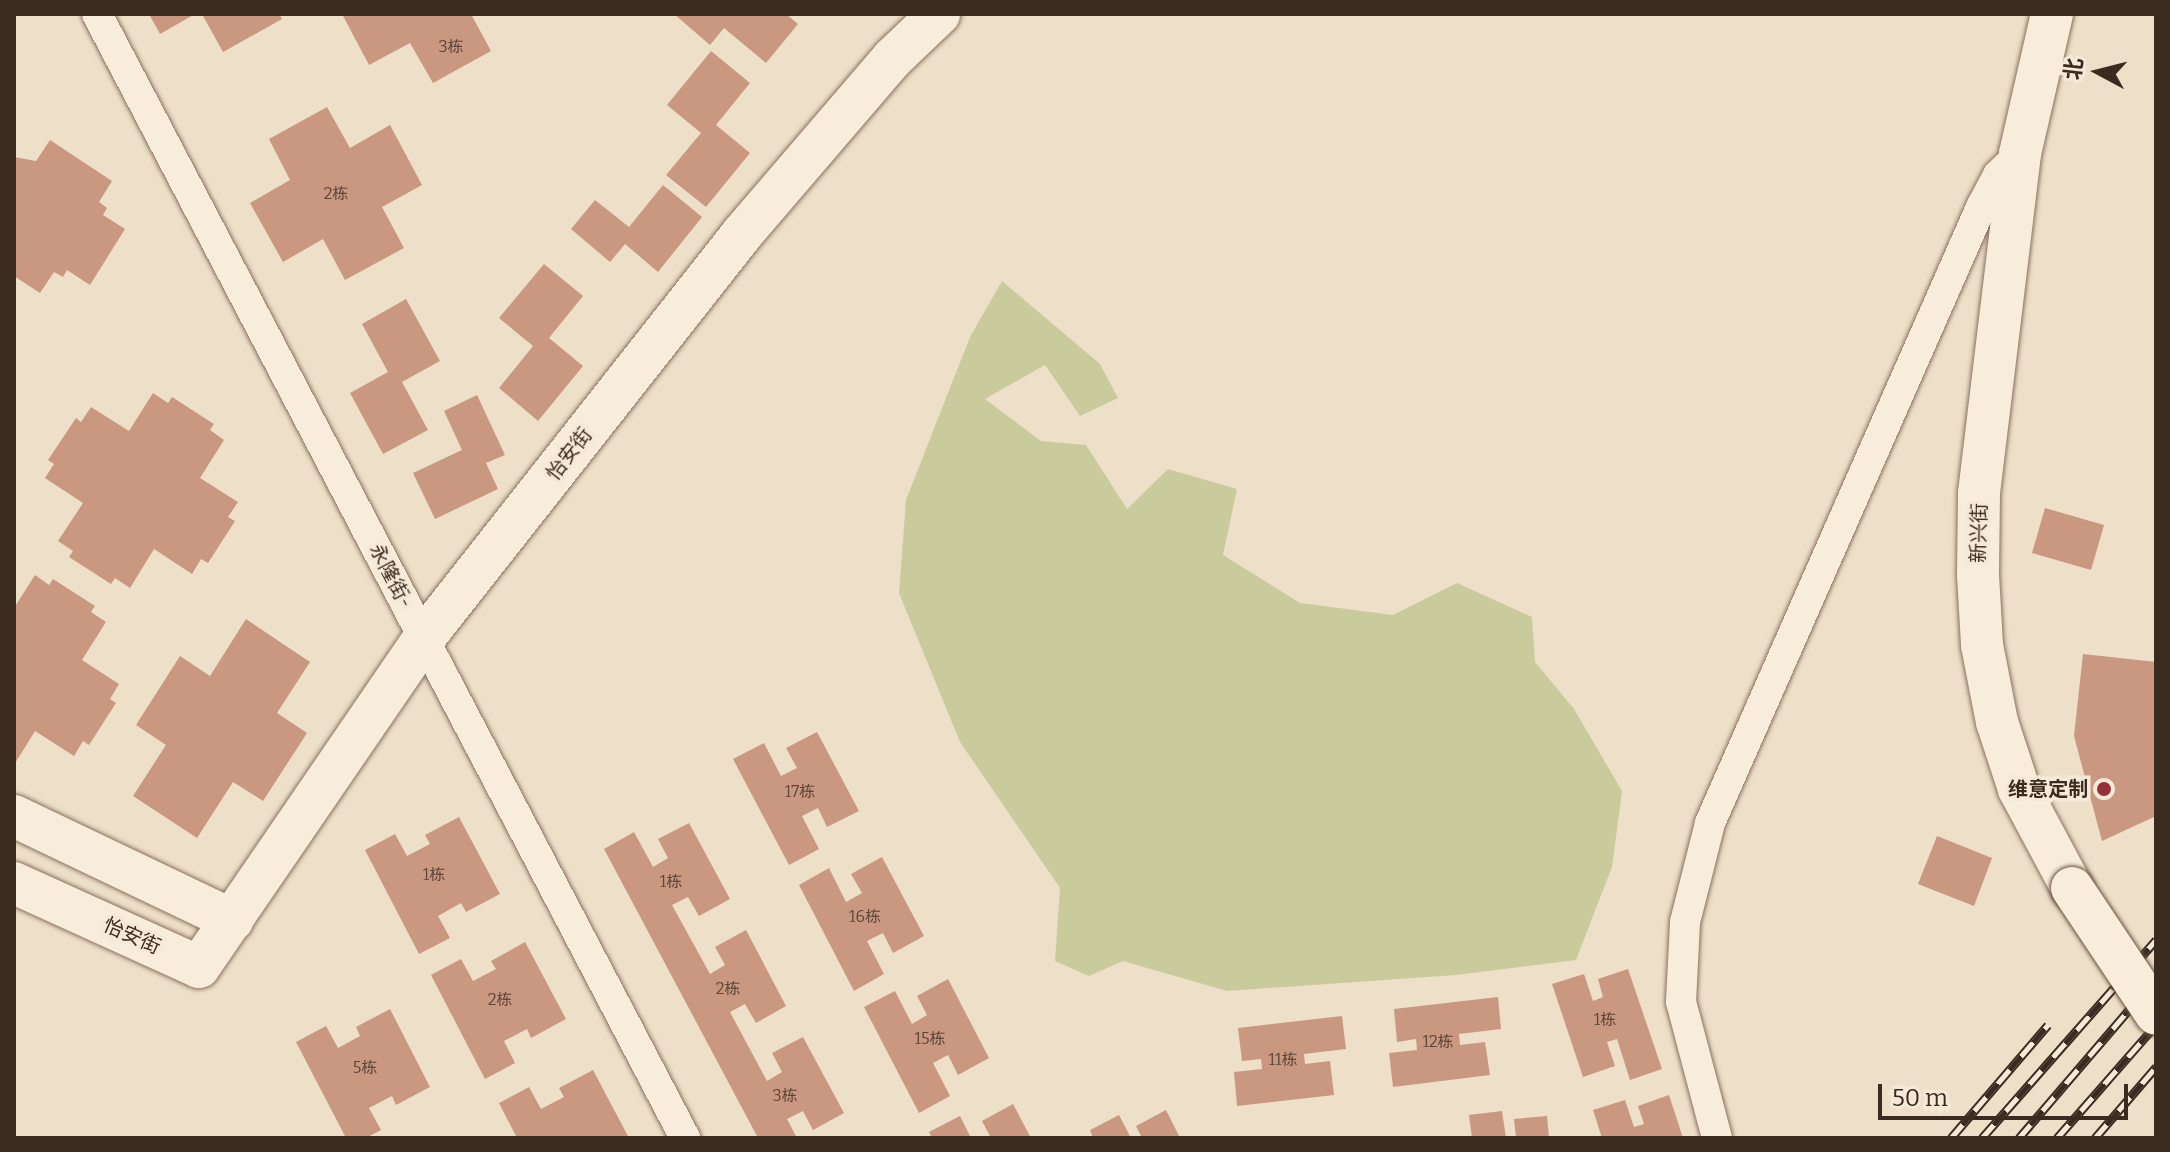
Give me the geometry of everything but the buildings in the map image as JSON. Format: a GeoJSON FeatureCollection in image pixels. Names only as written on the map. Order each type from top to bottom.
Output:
{"type":"FeatureCollection","features":[{"type":"Feature","properties":{"kind":"street","name":"永隆街-"},"geometry":{"type":"LineString","coordinates":[[97,14],[685,1138]]}},
{"type":"Feature","properties":{"kind":"street","name":"怡安街"},"geometry":{"type":"LineString","coordinates":[[14,883],[199,967],[424,638],[742,234],[893,58],[939,14]]}},
{"type":"Feature","properties":{"kind":"street","name":"新兴街"},"geometry":{"type":"LineString","coordinates":[[2052,14],[2020,154],[1979,493],[1982,645],[1997,722],[2019,789],[2072,888],[2156,1014]]}},
{"type":"Feature","properties":{"kind":"street"},"geometry":{"type":"LineString","coordinates":[[1717,1138],[1681,1002],[1685,922],[1710,823],[1981,207],[1998,175],[2020,154]]}},
{"type":"Feature","properties":{"kind":"street"},"geometry":{"type":"LineString","coordinates":[[14,816],[232,920]]}},
{"type":"Feature","properties":{"kind":"green space"},"geometry":{"type":"Polygon","coordinates":[[[1002,281],[1100,364],[1118,398],[1080,416],[1045,365],[985,399],[1041,441],[1086,445],[1127,509],[1168,469],[1237,489],[1223,555],[1300,603],[1393,615],[1457,583],[1532,617],[1535,662],[1574,709],[1622,791],[1612,867],[1576,960],[1456,975],[1227,991],[1123,961],[1089,976],[1055,961],[1060,888],[960,742],[899,593],[906,500],[970,337],[1002,281]]]}},
{"type":"Feature","properties":{"kind":"railway"},"geometry":{"type":"LineString","coordinates":[[1982,1138],[2156,940]]}},
{"type":"Feature","properties":{"kind":"railway"},"geometry":{"type":"LineString","coordinates":[[2019,1138],[2156,978]]}},
{"type":"Feature","properties":{"kind":"railway"},"geometry":{"type":"LineString","coordinates":[[1951,1138],[2048,1025]]}},
{"type":"Feature","properties":{"kind":"railway"},"geometry":{"type":"LineString","coordinates":[[2057,1138],[2156,1025]]}},
{"type":"Feature","properties":{"kind":"railway"},"geometry":{"type":"LineString","coordinates":[[2095,1138],[2156,1067]]}},
{"type":"Feature","properties":{"kind":"place","name":"维意定制"},"geometry":{"type":"Point","coordinates":[2104,789]}}]}
